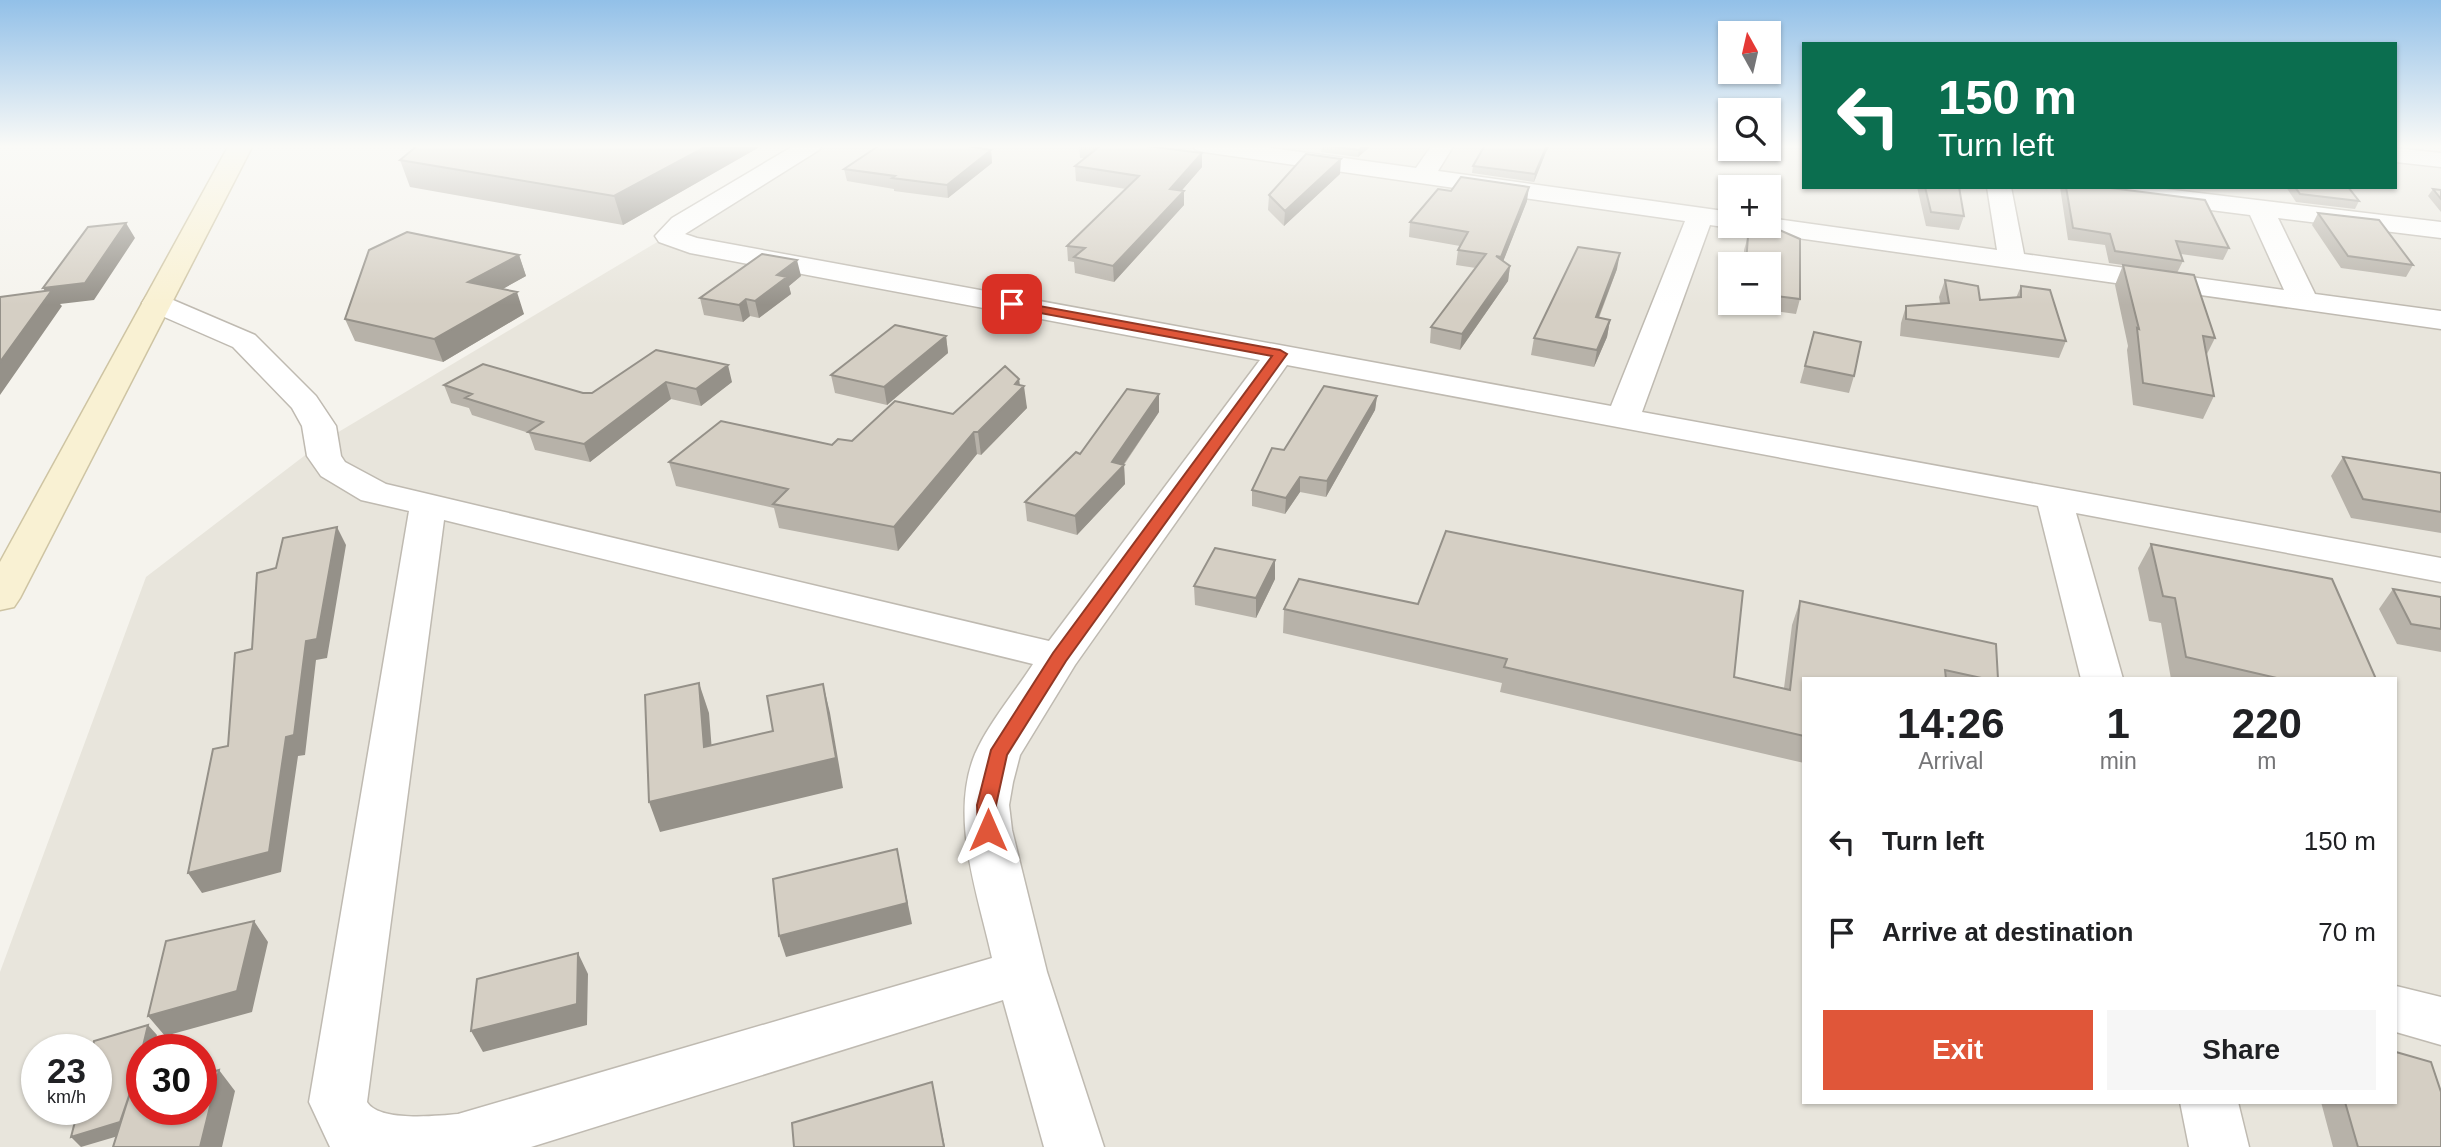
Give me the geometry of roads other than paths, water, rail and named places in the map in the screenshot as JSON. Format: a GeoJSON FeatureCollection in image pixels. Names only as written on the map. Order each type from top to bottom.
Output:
{"type":"FeatureCollection","features":[{"type":"Feature","properties":{"kind":"street"},"geometry":{"type":"LineString","coordinates":[[0,598],[212,199]]}},
{"type":"Feature","properties":{"kind":"street"},"geometry":{"type":"LineString","coordinates":[[722,199],[681,223],[668,236],[690,245],[2441,570]]}},
{"type":"Feature","properties":{"kind":"street"},"geometry":{"type":"LineString","coordinates":[[1579,199],[1718,218]]}},
{"type":"Feature","properties":{"kind":"street"},"geometry":{"type":"LineString","coordinates":[[2001,199],[2012,259]]}},
{"type":"Feature","properties":{"kind":"street"},"geometry":{"type":"LineString","coordinates":[[2181,199],[2441,230]]}},
{"type":"Feature","properties":{"kind":"street"},"geometry":{"type":"LineString","coordinates":[[2260,208],[2304,301]]}},
{"type":"Feature","properties":{"kind":"street"},"geometry":{"type":"LineString","coordinates":[[1623,418],[1700,216]]}},
{"type":"Feature","properties":{"kind":"street"},"geometry":{"type":"LineString","coordinates":[[1781,228],[2441,320]]}},
{"type":"Feature","properties":{"kind":"street"},"geometry":{"type":"LineString","coordinates":[[156,303],[244,341],[305,402],[319,426],[324,456],[333,469],[374,492],[1059,657]]}},
{"type":"Feature","properties":{"kind":"street"},"geometry":{"type":"LineString","coordinates":[[1074,1147],[1021,972],[988,830],[986,805],[998,754],[1059,657],[1280,354]]}},
{"type":"Feature","properties":{"kind":"street"},"geometry":{"type":"LineString","coordinates":[[2054,499],[2101,677]]}},
{"type":"Feature","properties":{"kind":"street"},"geometry":{"type":"LineString","coordinates":[[428,507],[338,1102],[350,1128],[371,1138],[402,1143],[458,1142],[1021,972]]}},
{"type":"Feature","properties":{"kind":"street"},"geometry":{"type":"LineString","coordinates":[[2397,1009],[2441,1021]]}},
{"type":"Feature","properties":{"kind":"street"},"geometry":{"type":"LineString","coordinates":[[2209,1104],[2220,1147]]}}]}
